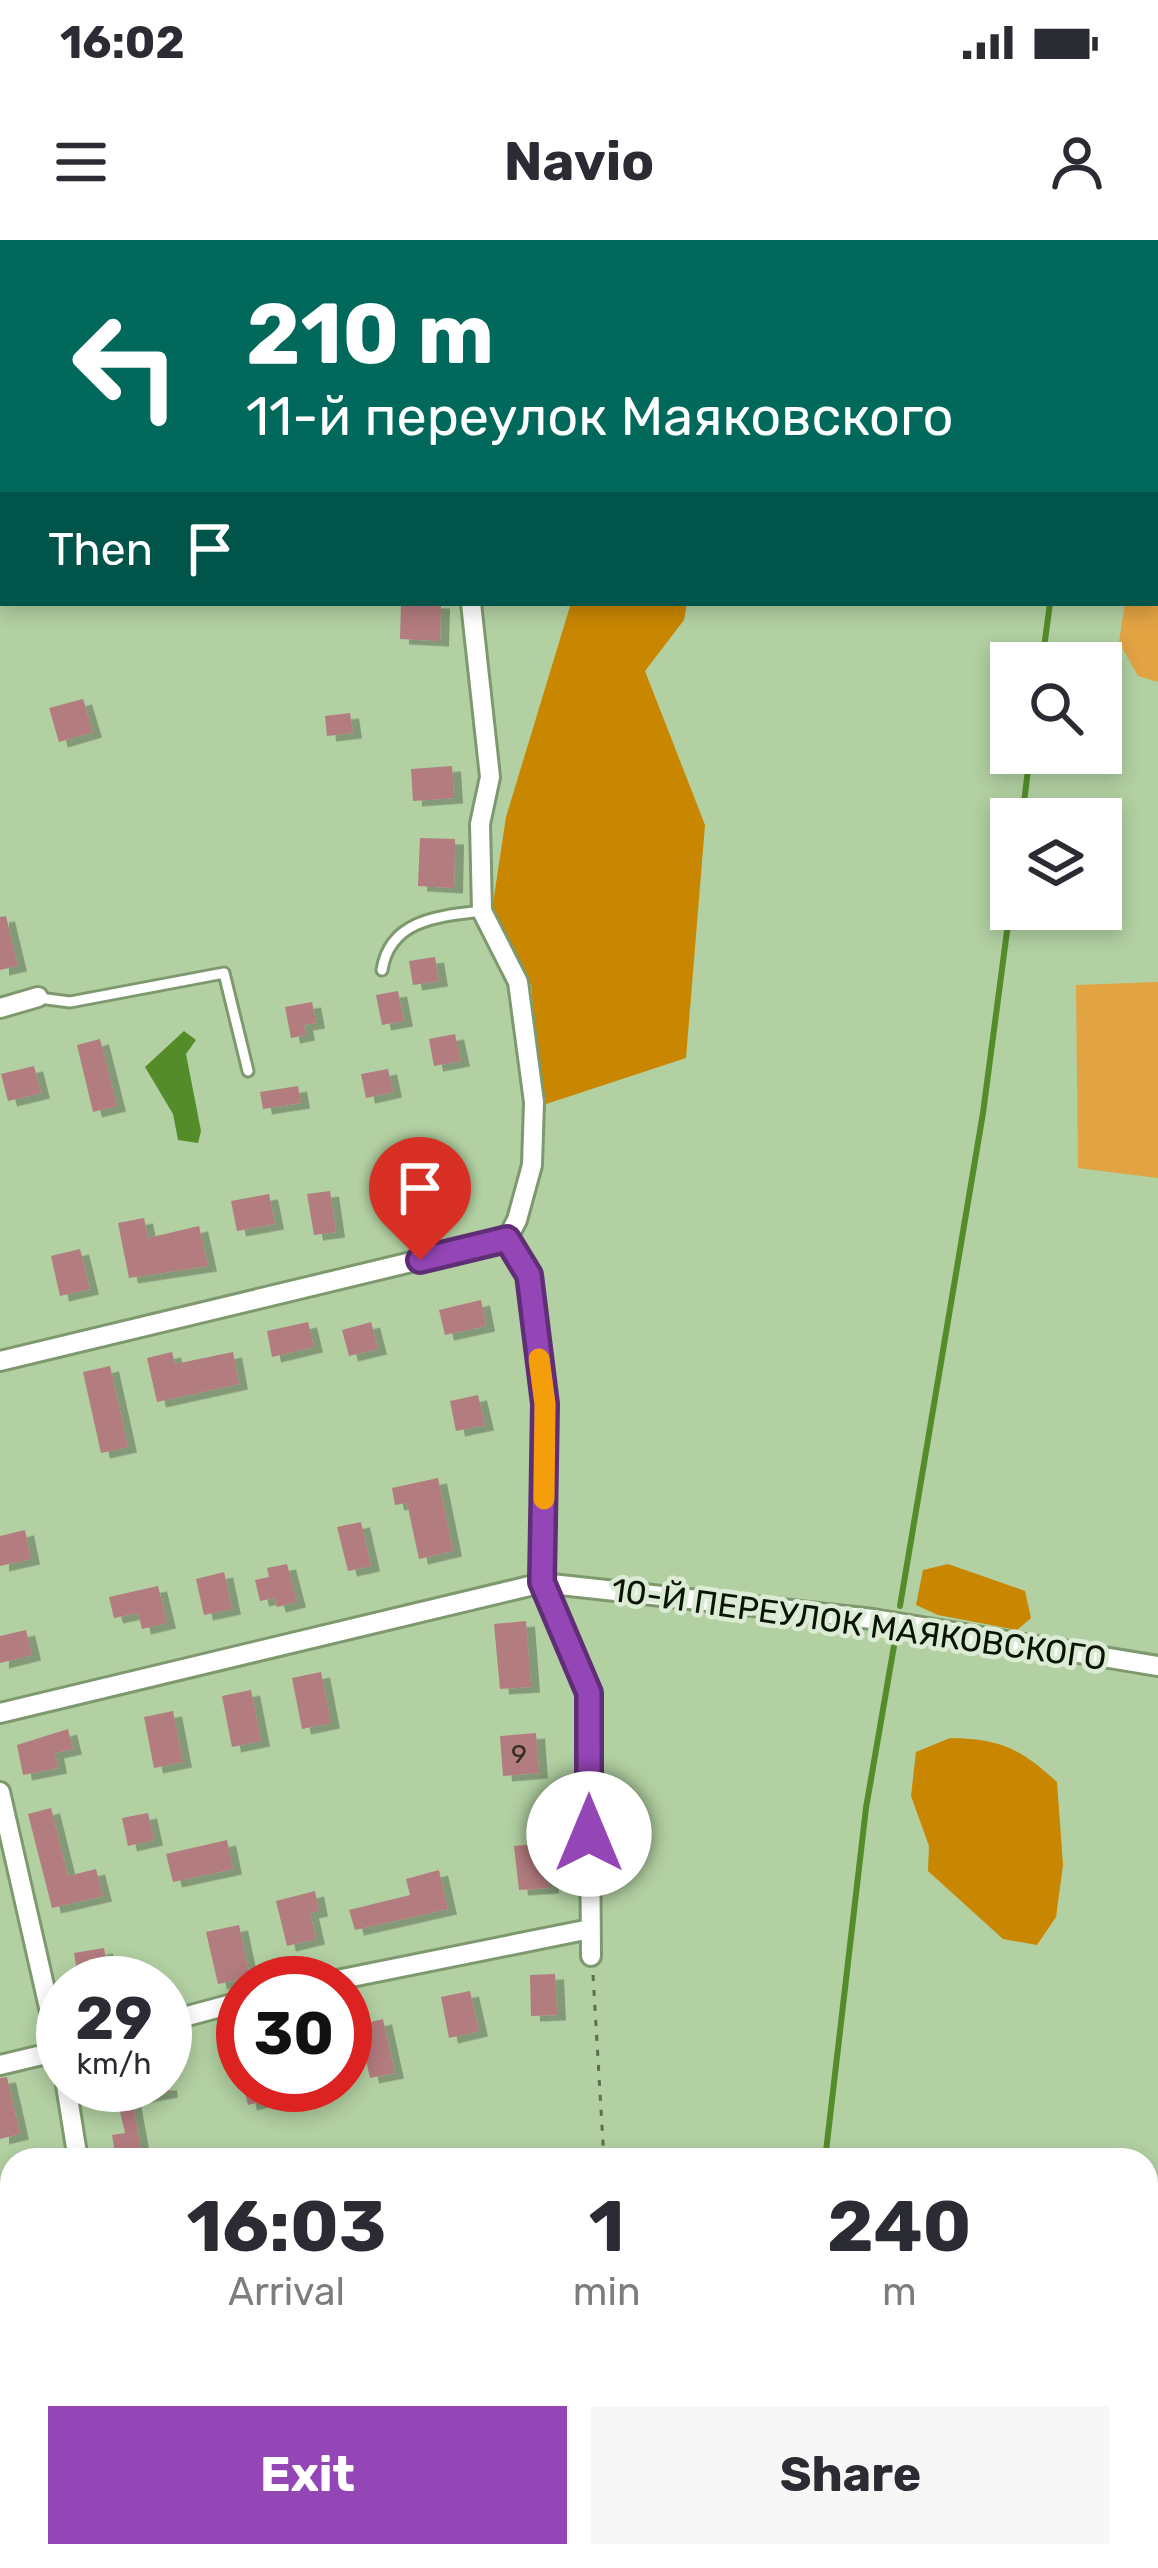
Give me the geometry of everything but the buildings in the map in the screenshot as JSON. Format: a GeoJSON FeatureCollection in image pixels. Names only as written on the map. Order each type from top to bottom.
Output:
{"type":"FeatureCollection","features":[{"type":"Feature","properties":{"kind":"street"},"geometry":{"type":"LineString","coordinates":[[0,1361],[507,1239],[532,1165],[534,1102],[518,982],[482,910],[480,824],[490,777],[471,606]]}},
{"type":"Feature","properties":{"kind":"street"},"geometry":{"type":"LineString","coordinates":[[0,1008],[38,998]]}},
{"type":"Feature","properties":{"kind":"street"},"geometry":{"type":"LineString","coordinates":[[507,1239],[529,1275],[545,1404],[542,1582],[589,1693],[591,1955]]}},
{"type":"Feature","properties":{"kind":"street","name":"10-Й ПЕРЕУЛОК МАЯКОВСКОГО"},"geometry":{"type":"LineString","coordinates":[[0,1713],[542,1582],[873,1619],[1158,1666]]}},
{"type":"Feature","properties":{"kind":"street"},"geometry":{"type":"LineString","coordinates":[[0,1792],[39,1956]]}},
{"type":"Feature","properties":{"kind":"street"},"geometry":{"type":"LineString","coordinates":[[372,1973],[590,1929]]}},
{"type":"Feature","properties":{"kind":"street"},"geometry":{"type":"LineString","coordinates":[[0,2065],[36,2060]]}},
{"type":"Feature","properties":{"kind":"street"},"geometry":{"type":"LineString","coordinates":[[70,2112],[76,2148]]}},
{"type":"Feature","properties":{"kind":"lane"},"geometry":{"type":"LineString","coordinates":[[382,970],[385,954],[400,933],[426,918],[482,910]]}},
{"type":"Feature","properties":{"kind":"lane"},"geometry":{"type":"LineString","coordinates":[[38,998],[70,1002],[224,974],[248,1071]]}},
{"type":"Feature","properties":{"kind":"path"},"geometry":{"type":"LineString","coordinates":[[591,1955],[603,2148]]}},
{"type":"Feature","properties":{"kind":"shaded area"},"geometry":{"type":"Polygon","coordinates":[[[570,606],[686,606],[684,620],[645,671],[705,825],[686,1058],[543,1105],[531,985],[492,910],[506,817],[570,606]]]}},
{"type":"Feature","properties":{"kind":"shaded area"},"geometry":{"type":"Polygon","coordinates":[[[1125,606],[1158,606],[1158,682],[1138,676],[1119,642],[1125,606]]]}},
{"type":"Feature","properties":{"kind":"shaded area"},"geometry":{"type":"Polygon","coordinates":[[[1158,982],[1158,1178],[1078,1168],[1076,985],[1158,982]]]}},
{"type":"Feature","properties":{"kind":"shaded area"},"geometry":{"type":"Polygon","coordinates":[[[184,1031],[196,1040],[186,1054],[201,1131],[198,1143],[178,1140],[173,1114],[145,1067],[184,1031]]]}},
{"type":"Feature","properties":{"kind":"shaded area"},"geometry":{"type":"Polygon","coordinates":[[[948,1564],[1025,1591],[1031,1618],[1017,1630],[938,1615],[916,1605],[923,1570],[948,1564]]]}},
{"type":"Feature","properties":{"kind":"shaded area"},"geometry":{"type":"Polygon","coordinates":[[[950,1738],[1008,1748],[1057,1782],[1063,1865],[1056,1917],[1037,1945],[1003,1939],[928,1871],[929,1846],[911,1796],[916,1752],[950,1738]]]}},
{"type":"Feature","properties":{"kind":"waterway"},"geometry":{"type":"LineString","coordinates":[[1045,642],[1050,606]]}},
{"type":"Feature","properties":{"kind":"waterway"},"geometry":{"type":"LineString","coordinates":[[1025,798],[1027,774]]}},
{"type":"Feature","properties":{"kind":"waterway"},"geometry":{"type":"LineString","coordinates":[[900,1606],[983,1113],[1007,930]]}},
{"type":"Feature","properties":{"kind":"waterway"},"geometry":{"type":"LineString","coordinates":[[826,2148],[866,1808],[895,1640]]}},
{"type":"Feature","properties":{"kind":"slow traffic"},"geometry":{"type":"LineString","coordinates":[[539,1359],[545,1404],[544,1499]]}},
{"type":"Feature","properties":{"kind":"route"},"geometry":{"type":"LineString","coordinates":[[420,1260],[507,1239],[529,1275],[545,1404],[542,1582],[589,1693],[589,1834]]}}]}
